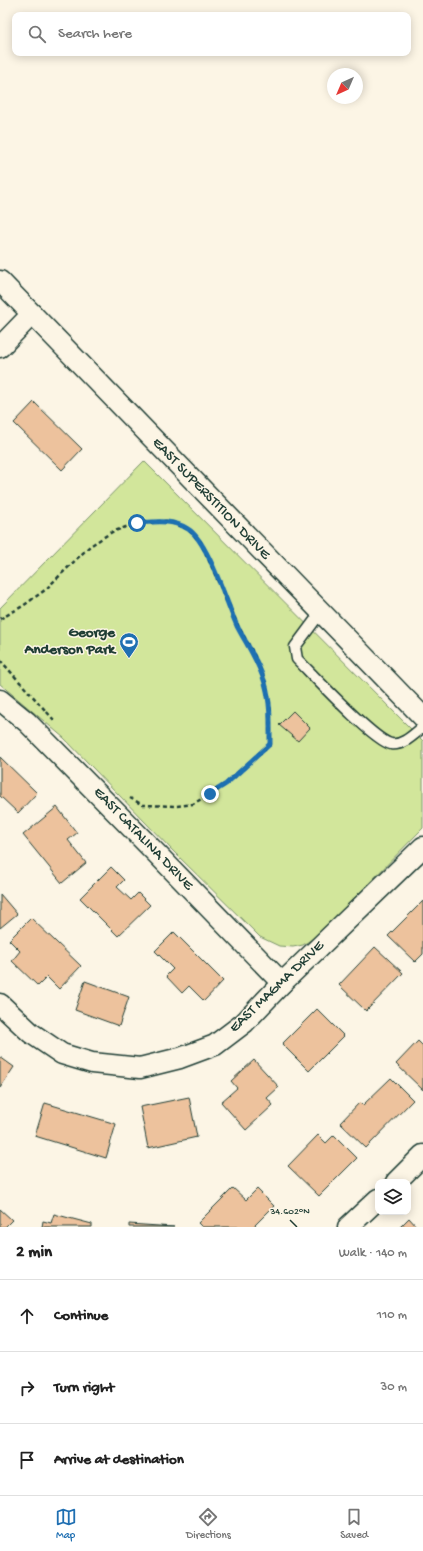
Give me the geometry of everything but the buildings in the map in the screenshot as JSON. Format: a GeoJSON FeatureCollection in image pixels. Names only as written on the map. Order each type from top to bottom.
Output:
{"type":"FeatureCollection","features":[{"type":"Feature","properties":{"kind":"street","name":"EAST SUPERSTITION DRIVE"},"geometry":{"type":"LineString","coordinates":[[0,281],[423,717]]}},
{"type":"Feature","properties":{"kind":"street"},"geometry":{"type":"LineString","coordinates":[[0,347],[32,314]]}},
{"type":"Feature","properties":{"kind":"street","name":"EAST CATALINA DRIVE"},"geometry":{"type":"LineString","coordinates":[[0,700],[27,722],[152,848],[282,983]]}},
{"type":"Feature","properties":{"kind":"street","name":"EAST MAGMA DRIVE"},"geometry":{"type":"LineString","coordinates":[[0,1004],[31,1033],[62,1054],[92,1063],[140,1068],[180,1058],[214,1046],[244,1023],[282,983],[423,846]]}},
{"type":"Feature","properties":{"kind":"street"},"geometry":{"type":"LineString","coordinates":[[399,1179],[423,1155]]}},
{"type":"Feature","properties":{"kind":"street"},"geometry":{"type":"LineString","coordinates":[[348,1227],[375,1202]]}},
{"type":"Feature","properties":{"kind":"lane"},"geometry":{"type":"LineString","coordinates":[[321,612],[295,647],[297,659],[373,734],[391,744],[404,742],[423,727]]}},
{"type":"Feature","properties":{"kind":"path"},"geometry":{"type":"LineString","coordinates":[[0,619],[23,606],[45,590],[90,546],[112,532],[137,523],[168,521],[188,529],[200,541],[238,626],[254,655],[266,684],[270,708],[270,744],[226,784],[193,804],[177,806],[143,805],[128,797]]}},
{"type":"Feature","properties":{"kind":"path"},"geometry":{"type":"LineString","coordinates":[[0,660],[56,722]]}},
{"type":"Feature","properties":{"kind":"green space"},"geometry":{"type":"Polygon","coordinates":[[[144,461],[423,741],[423,828],[318,935],[303,945],[293,947],[279,946],[260,937],[172,850],[64,738],[0,684],[0,608],[144,461]]]}},
{"type":"Feature","properties":{"kind":"place","name":"George Anderson Park"},"geometry":{"type":"Point","coordinates":[129,659]}},
{"type":"Feature","properties":{"kind":"route"},"geometry":{"type":"LineString","coordinates":[[137,523],[168,521],[188,529],[200,541],[238,626],[254,655],[266,684],[270,708],[270,744],[226,784],[210,794]]}}]}
